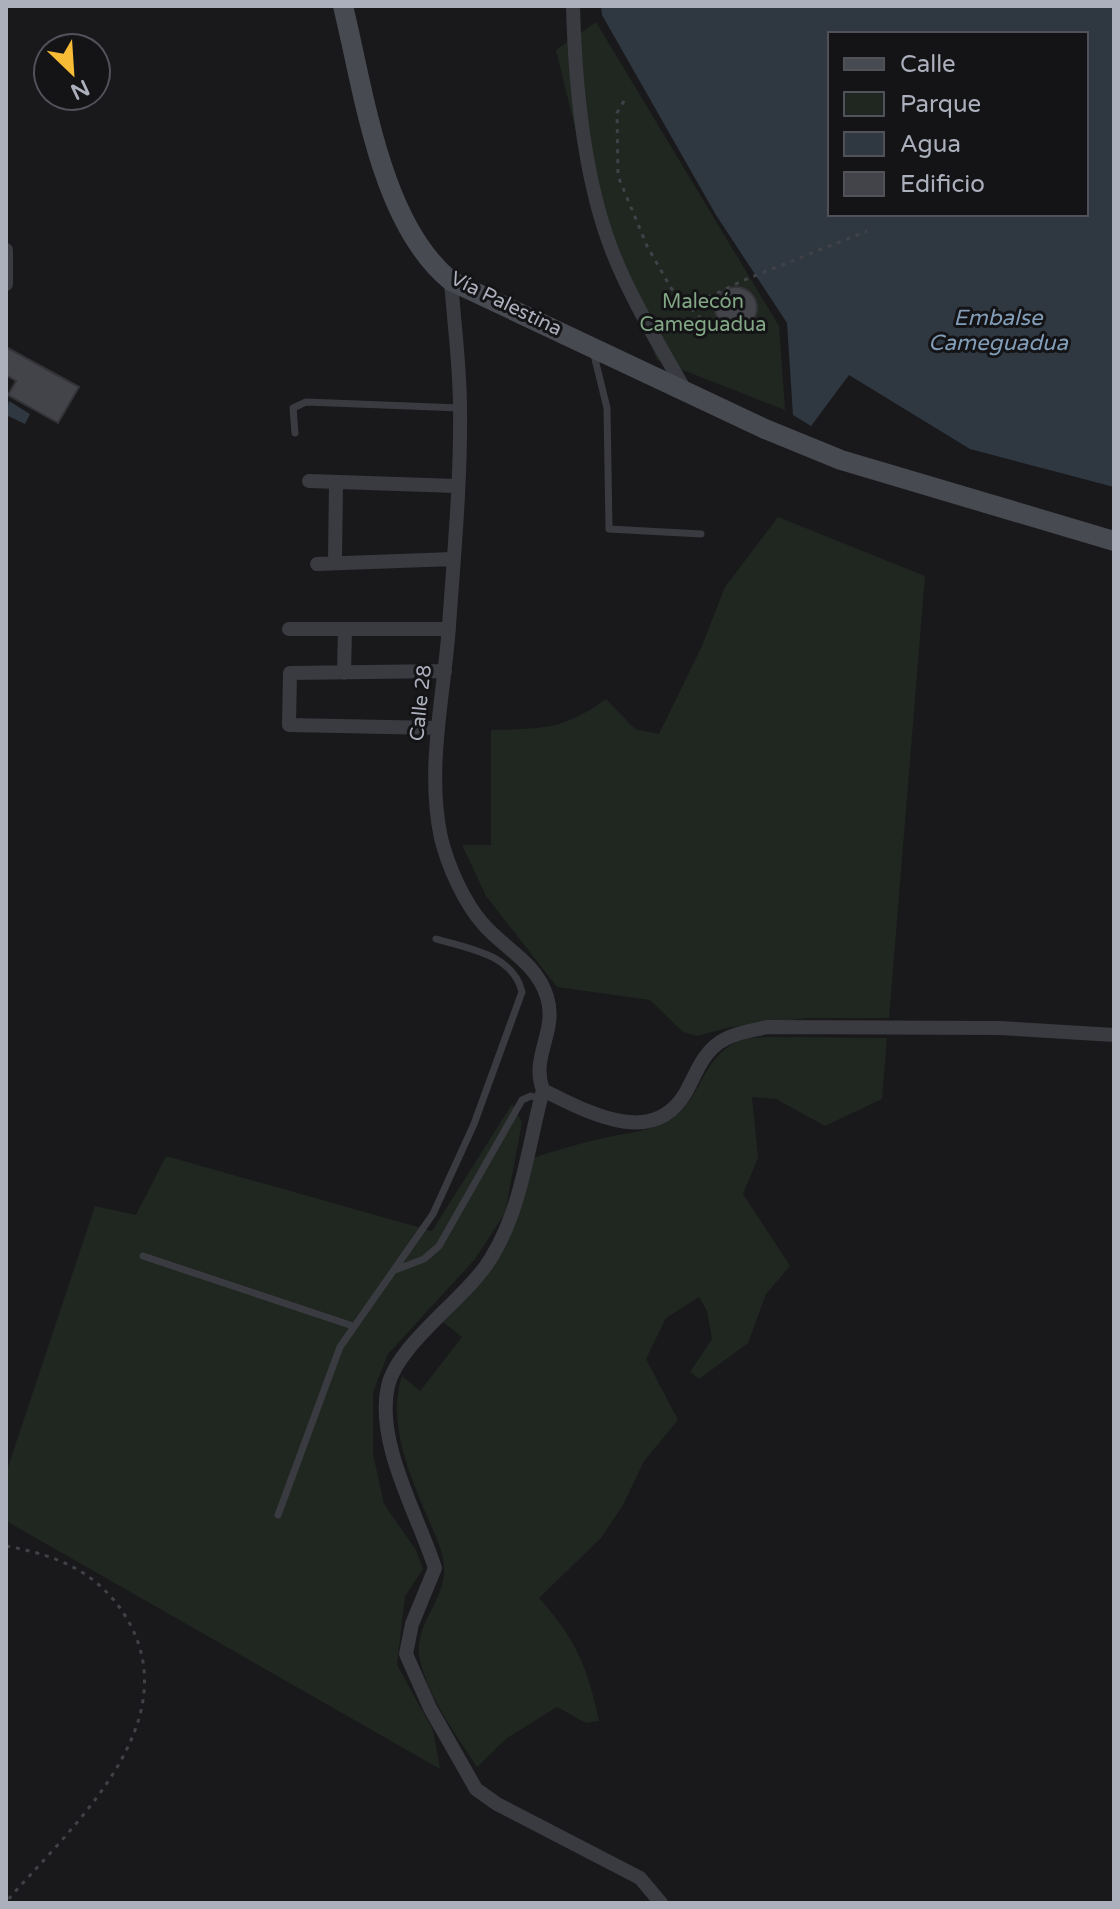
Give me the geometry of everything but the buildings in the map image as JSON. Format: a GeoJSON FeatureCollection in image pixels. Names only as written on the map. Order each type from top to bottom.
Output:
{"type":"FeatureCollection","features":[{"type":"Feature","properties":{"kind":"main road","name":"Vía Palestina"},"geometry":{"type":"LineString","coordinates":[[343,6],[392,191],[436,268],[451,281],[787,437],[886,475],[1058,521],[1114,541]]}},
{"type":"Feature","properties":{"kind":"street"},"geometry":{"type":"LineString","coordinates":[[573,6],[585,132],[599,211],[621,272],[685,390]]}},
{"type":"Feature","properties":{"kind":"street"},"geometry":{"type":"LineString","coordinates":[[6,250],[6,284]]}},
{"type":"Feature","properties":{"kind":"street","name":"Calle 28"},"geometry":{"type":"LineString","coordinates":[[451,281],[460,408],[449,629],[437,728],[441,835],[448,860],[484,925],[521,956],[549,1001],[549,1033],[537,1063],[542,1094],[513,1217],[479,1275],[406,1355],[388,1385],[387,1423],[396,1462],[435,1568],[412,1624],[406,1654],[430,1708],[476,1789],[497,1804],[640,1878],[661,1903]]}},
{"type":"Feature","properties":{"kind":"street"},"geometry":{"type":"LineString","coordinates":[[309,481],[456,486]]}},
{"type":"Feature","properties":{"kind":"street"},"geometry":{"type":"LineString","coordinates":[[335,561],[336,482]]}},
{"type":"Feature","properties":{"kind":"street"},"geometry":{"type":"LineString","coordinates":[[317,564],[453,559]]}},
{"type":"Feature","properties":{"kind":"street"},"geometry":{"type":"LineString","coordinates":[[289,629],[449,629]]}},
{"type":"Feature","properties":{"kind":"street"},"geometry":{"type":"LineString","coordinates":[[344,673],[345,630]]}},
{"type":"Feature","properties":{"kind":"street"},"geometry":{"type":"LineString","coordinates":[[437,728],[289,725],[290,673],[445,671]]}},
{"type":"Feature","properties":{"kind":"street"},"geometry":{"type":"LineString","coordinates":[[542,1094],[619,1122],[654,1121],[676,1106],[706,1055],[730,1037],[767,1027],[1051,1029],[1114,1035]]}},
{"type":"Feature","properties":{"kind":"lane"},"geometry":{"type":"LineString","coordinates":[[592,344],[607,408],[609,529],[701,534]]}},
{"type":"Feature","properties":{"kind":"lane"},"geometry":{"type":"LineString","coordinates":[[295,433],[293,408],[306,402],[460,408]]}},
{"type":"Feature","properties":{"kind":"lane"},"geometry":{"type":"LineString","coordinates":[[278,1515],[340,1347],[433,1214],[505,1047],[522,992],[519,979],[511,968],[482,952],[436,939]]}},
{"type":"Feature","properties":{"kind":"lane"},"geometry":{"type":"LineString","coordinates":[[395,1270],[424,1259],[439,1246],[522,1100],[542,1094]]}},
{"type":"Feature","properties":{"kind":"lane"},"geometry":{"type":"LineString","coordinates":[[143,1256],[353,1326]]}},
{"type":"Feature","properties":{"kind":"path"},"geometry":{"type":"LineString","coordinates":[[624,101],[617,113],[618,176],[647,246],[671,288],[716,334]]}},
{"type":"Feature","properties":{"kind":"path"},"geometry":{"type":"LineString","coordinates":[[689,306],[742,281],[867,231]]}},
{"type":"Feature","properties":{"kind":"path"},"geometry":{"type":"LineString","coordinates":[[6,1546],[42,1552],[83,1570],[114,1597],[135,1631],[145,1672],[142,1716],[125,1757],[97,1797],[6,1902]]}},
{"type":"Feature","properties":{"kind":"green space","name":"Malecón Cameguadua"},"geometry":{"type":"Polygon","coordinates":[[[596,22],[779,326],[785,410],[657,360],[591,193],[556,50],[596,22]]]}},
{"type":"Feature","properties":{"kind":"green space"},"geometry":{"type":"Polygon","coordinates":[[[778,517],[925,576],[889,1018],[808,1018],[731,1027],[697,1036],[683,1032],[650,1000],[557,987],[486,896],[462,845],[491,845],[491,730],[552,726],[576,717],[606,699],[635,729],[659,734],[701,648],[725,587],[778,517]]]}},
{"type":"Feature","properties":{"kind":"green space"},"geometry":{"type":"Polygon","coordinates":[[[752,1038],[887,1038],[882,1099],[825,1126],[776,1099],[752,1097],[758,1158],[743,1194],[790,1266],[766,1294],[748,1343],[699,1379],[690,1372],[712,1339],[707,1311],[699,1297],[666,1318],[646,1359],[678,1420],[644,1461],[623,1505],[601,1538],[539,1598],[579,1655],[599,1721],[586,1723],[557,1707],[507,1738],[477,1767],[436,1702],[420,1660],[421,1636],[440,1591],[444,1568],[440,1547],[413,1483],[402,1447],[397,1411],[402,1376],[420,1391],[462,1337],[443,1322],[478,1284],[502,1248],[519,1208],[532,1158],[660,1125],[688,1103],[708,1069],[726,1048],[752,1038]]]}},
{"type":"Feature","properties":{"kind":"green space"},"geometry":{"type":"Polygon","coordinates":[[[512,1104],[522,1122],[505,1213],[475,1259],[388,1354],[373,1392],[373,1454],[384,1504],[416,1550],[423,1569],[405,1596],[397,1665],[433,1730],[440,1769],[6,1521],[6,1473],[95,1206],[136,1215],[166,1156],[432,1231],[512,1104]]]}},
{"type":"Feature","properties":{"kind":"water","name":"Embalse Cameguadua"},"geometry":{"type":"Polygon","coordinates":[[[601,6],[1114,6],[1114,487],[970,449],[849,375],[811,426],[793,415],[787,323],[716,215],[602,15],[601,6]]]}},
{"type":"Feature","properties":{"kind":"water"},"geometry":{"type":"Polygon","coordinates":[[[9,401],[30,414],[25,424],[6,415],[9,401]]]}}]}
